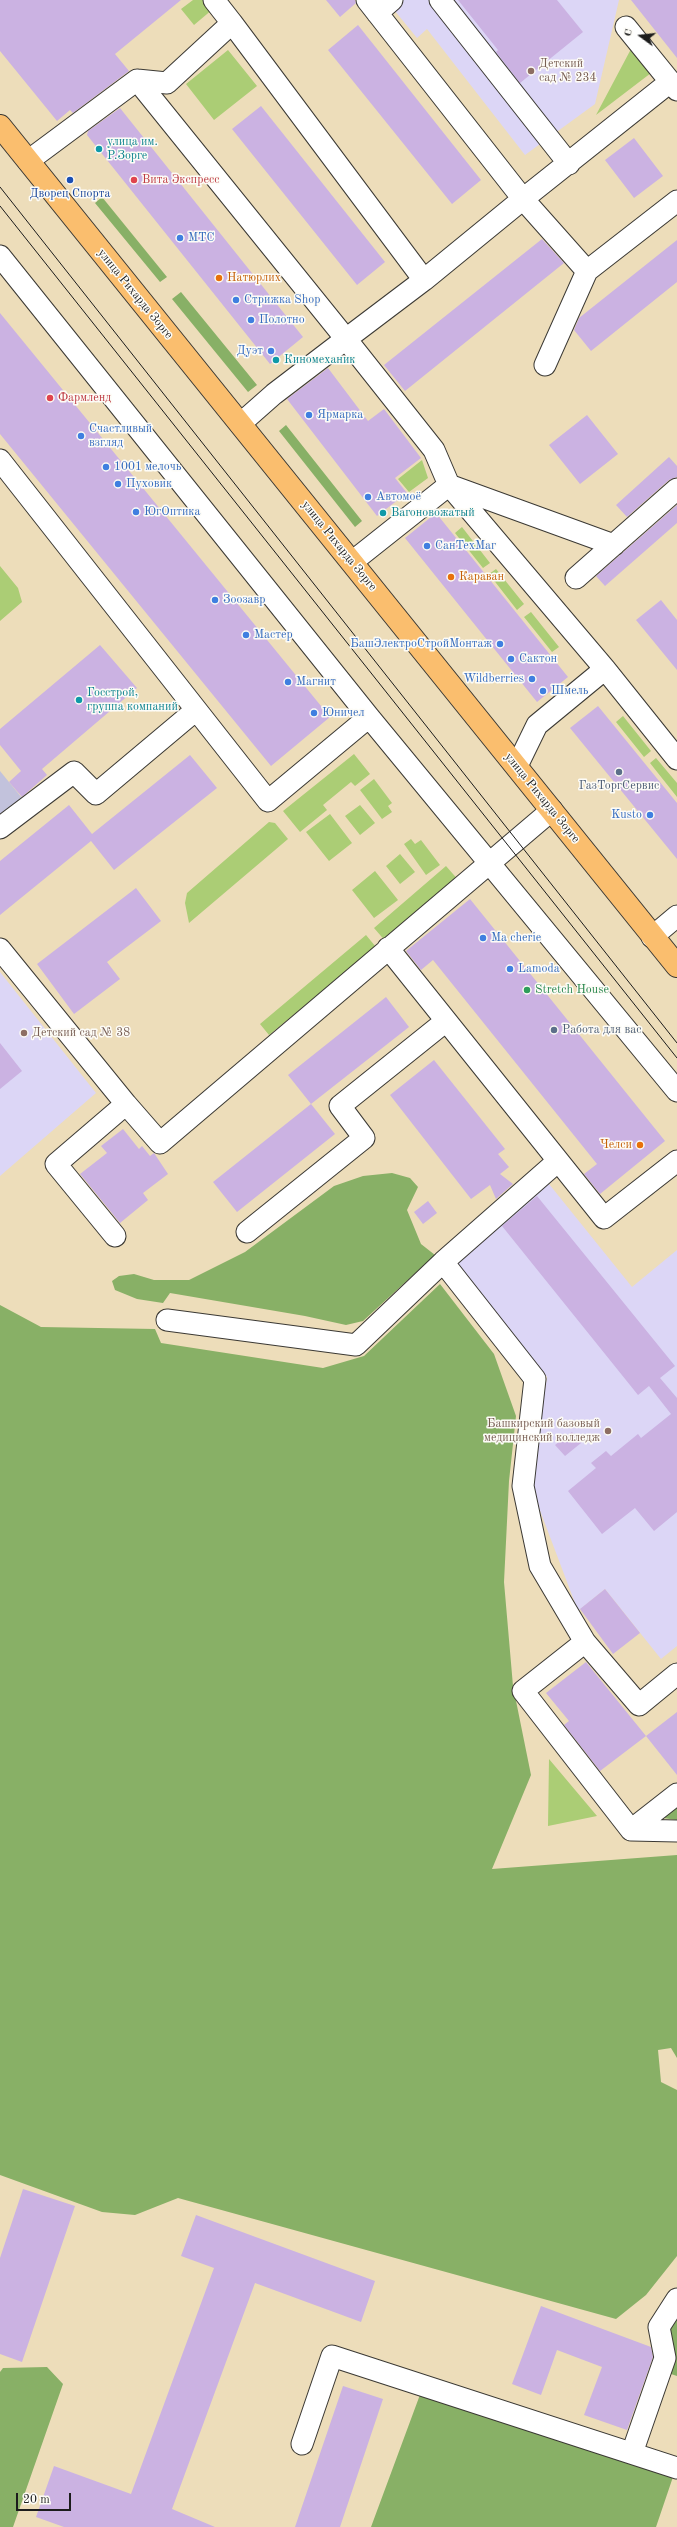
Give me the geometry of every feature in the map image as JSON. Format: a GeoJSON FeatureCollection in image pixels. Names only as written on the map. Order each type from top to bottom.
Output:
{"type":"FeatureCollection","features":[{"type":"Feature","properties":{"kind":"main road","name":"улица Рихарда Зорге"},"geometry":{"type":"LineString","coordinates":[[0,126],[677,966]]}},
{"type":"Feature","properties":{"kind":"street"},"geometry":{"type":"LineString","coordinates":[[214,0],[424,280]]}},
{"type":"Feature","properties":{"kind":"street"},"geometry":{"type":"LineString","coordinates":[[440,0],[569,164]]}},
{"type":"Feature","properties":{"kind":"street"},"geometry":{"type":"LineString","coordinates":[[379,4],[523,199],[587,270]]}},
{"type":"Feature","properties":{"kind":"street"},"geometry":{"type":"LineString","coordinates":[[28,161],[137,80],[167,83],[232,23]]}},
{"type":"Feature","properties":{"kind":"street"},"geometry":{"type":"LineString","coordinates":[[240,424],[274,394],[424,280],[523,199],[674,86],[626,27]]}},
{"type":"Feature","properties":{"kind":"street"},"geometry":{"type":"LineString","coordinates":[[137,80],[434,450],[449,485],[605,669],[677,759]]}},
{"type":"Feature","properties":{"kind":"street"},"geometry":{"type":"LineString","coordinates":[[546,365],[587,270],[677,201]]}},
{"type":"Feature","properties":{"kind":"street"},"geometry":{"type":"LineString","coordinates":[[0,256],[369,717],[677,1091]]}},
{"type":"Feature","properties":{"kind":"street"},"geometry":{"type":"LineString","coordinates":[[0,460],[268,801],[369,717]]}},
{"type":"Feature","properties":{"kind":"street"},"geometry":{"type":"LineString","coordinates":[[449,485],[614,545]]}},
{"type":"Feature","properties":{"kind":"street"},"geometry":{"type":"LineString","coordinates":[[352,562],[449,485]]}},
{"type":"Feature","properties":{"kind":"street"},"geometry":{"type":"LineString","coordinates":[[576,578],[677,489]]}},
{"type":"Feature","properties":{"kind":"street"},"geometry":{"type":"LineString","coordinates":[[517,766],[537,725],[605,669]]}},
{"type":"Feature","properties":{"kind":"street"},"geometry":{"type":"LineString","coordinates":[[0,828],[74,772],[96,794],[196,710]]}},
{"type":"Feature","properties":{"kind":"street"},"geometry":{"type":"LineString","coordinates":[[0,949],[160,1144],[388,948],[490,864],[552,810]]}},
{"type":"Feature","properties":{"kind":"street"},"geometry":{"type":"LineString","coordinates":[[652,936],[677,916]]}},
{"type":"Feature","properties":{"kind":"street"},"geometry":{"type":"LineString","coordinates":[[388,948],[604,1218],[677,1161]]}},
{"type":"Feature","properties":{"kind":"street"},"geometry":{"type":"LineString","coordinates":[[247,1232],[364,1138],[340,1106],[446,1021]]}},
{"type":"Feature","properties":{"kind":"street"},"geometry":{"type":"LineString","coordinates":[[115,1236],[56,1164],[126,1104]]}},
{"type":"Feature","properties":{"kind":"street"},"geometry":{"type":"LineString","coordinates":[[167,1320],[356,1344],[443,1262],[558,1161]]}},
{"type":"Feature","properties":{"kind":"street"},"geometry":{"type":"LineString","coordinates":[[443,1262],[535,1379],[523,1486],[540,1566],[585,1642],[639,1705],[677,1674]]}},
{"type":"Feature","properties":{"kind":"street"},"geometry":{"type":"LineString","coordinates":[[585,1642],[523,1691],[631,1830]]}},
{"type":"Feature","properties":{"kind":"street"},"geometry":{"type":"LineString","coordinates":[[631,1830],[677,1794]]}},
{"type":"Feature","properties":{"kind":"street"},"geometry":{"type":"LineString","coordinates":[[631,1830],[677,1831]]}},
{"type":"Feature","properties":{"kind":"street"},"geometry":{"type":"LineString","coordinates":[[632,2453],[665,2358],[659,2327],[677,2299]]}},
{"type":"Feature","properties":{"kind":"street"},"geometry":{"type":"LineString","coordinates":[[302,2444],[332,2356],[677,2468]]}},
{"type":"Feature","properties":{"kind":"shaded area","name":"Детский сад № 234"},"geometry":{"type":"Polygon","coordinates":[[[386,0],[619,0],[595,104],[525,155],[427,29],[417,38],[386,0]]]}},
{"type":"Feature","properties":{"kind":"shaded area"},"geometry":{"type":"Polygon","coordinates":[[[0,771],[22,798],[0,815],[0,771]]]}},
{"type":"Feature","properties":{"kind":"shaded area","name":"Детский сад № 38"},"geometry":{"type":"Polygon","coordinates":[[[0,972],[96,1093],[0,1176],[0,972]]]}},
{"type":"Feature","properties":{"kind":"shaded area","name":"Башкирский базовый медицинский колледж"},"geometry":{"type":"Polygon","coordinates":[[[545,1179],[632,1287],[677,1250],[677,1646],[661,1659],[605,1589],[578,1611],[530,1484],[547,1377],[450,1257],[545,1179]]]}},
{"type":"Feature","properties":{"kind":"green space"},"geometry":{"type":"Polygon","coordinates":[[[193,0],[206,0],[213,9],[194,25],[181,9],[193,0]]]}},
{"type":"Feature","properties":{"kind":"green space"},"geometry":{"type":"Polygon","coordinates":[[[631,49],[651,73],[596,115],[631,49]]]}},
{"type":"Feature","properties":{"kind":"green space"},"geometry":{"type":"Polygon","coordinates":[[[228,50],[257,86],[214,120],[186,84],[228,50]]]}},
{"type":"Feature","properties":{"kind":"green space"},"geometry":{"type":"Polygon","coordinates":[[[102,197],[167,277],[160,282],[95,203],[102,197]]]}},
{"type":"Feature","properties":{"kind":"green space"},"geometry":{"type":"Polygon","coordinates":[[[181,292],[257,385],[248,392],[172,299],[181,292]]]}},
{"type":"Feature","properties":{"kind":"green space"},"geometry":{"type":"Polygon","coordinates":[[[286,425],[362,521],[355,527],[279,431],[286,425]]]}},
{"type":"Feature","properties":{"kind":"green space"},"geometry":{"type":"Polygon","coordinates":[[[422,460],[428,478],[409,492],[398,479],[422,460]]]}},
{"type":"Feature","properties":{"kind":"green space"},"geometry":{"type":"Polygon","coordinates":[[[462,527],[490,563],[483,568],[455,533],[462,527]]]}},
{"type":"Feature","properties":{"kind":"green space"},"geometry":{"type":"Polygon","coordinates":[[[0,566],[18,588],[22,602],[0,621],[0,566]]]}},
{"type":"Feature","properties":{"kind":"green space"},"geometry":{"type":"Polygon","coordinates":[[[496,569],[524,604],[517,610],[489,574],[496,569]]]}},
{"type":"Feature","properties":{"kind":"green space"},"geometry":{"type":"Polygon","coordinates":[[[531,612],[559,647],[552,652],[524,617],[531,612]]]}},
{"type":"Feature","properties":{"kind":"green space"},"geometry":{"type":"Polygon","coordinates":[[[623,716],[651,751],[644,757],[616,722],[623,716]]]}},
{"type":"Feature","properties":{"kind":"green space"},"geometry":{"type":"Polygon","coordinates":[[[354,754],[370,774],[355,786],[351,782],[323,805],[327,810],[300,832],[283,811],[354,754]]]}},
{"type":"Feature","properties":{"kind":"green space"},"geometry":{"type":"Polygon","coordinates":[[[656,758],[677,783],[677,797],[650,763],[656,758]]]}},
{"type":"Feature","properties":{"kind":"green space"},"geometry":{"type":"Polygon","coordinates":[[[374,779],[392,803],[388,806],[392,812],[382,819],[360,790],[374,779]]]}},
{"type":"Feature","properties":{"kind":"green space"},"geometry":{"type":"Polygon","coordinates":[[[360,805],[375,823],[360,835],[345,816],[360,805]]]}},
{"type":"Feature","properties":{"kind":"green space"},"geometry":{"type":"Polygon","coordinates":[[[330,814],[352,843],[329,861],[306,832],[330,814]]]}},
{"type":"Feature","properties":{"kind":"green space"},"geometry":{"type":"Polygon","coordinates":[[[269,822],[275,823],[288,839],[189,923],[185,903],[187,893],[269,822]]]}},
{"type":"Feature","properties":{"kind":"green space"},"geometry":{"type":"Polygon","coordinates":[[[411,839],[415,844],[421,840],[440,865],[426,875],[404,844],[411,839]]]}},
{"type":"Feature","properties":{"kind":"green space"},"geometry":{"type":"Polygon","coordinates":[[[400,854],[415,872],[400,884],[386,866],[400,854]]]}},
{"type":"Feature","properties":{"kind":"green space"},"geometry":{"type":"Polygon","coordinates":[[[446,866],[460,882],[387,943],[374,928],[446,866]]]}},
{"type":"Feature","properties":{"kind":"green space"},"geometry":{"type":"Polygon","coordinates":[[[375,871],[398,900],[374,918],[352,890],[375,871]]]}},
{"type":"Feature","properties":{"kind":"green space"},"geometry":{"type":"Polygon","coordinates":[[[366,935],[376,947],[269,1035],[260,1024],[366,935]]]}},
{"type":"Feature","properties":{"kind":"green space"},"geometry":{"type":"Polygon","coordinates":[[[392,1173],[410,1178],[418,1187],[407,1210],[421,1244],[435,1255],[363,1321],[346,1325],[305,1316],[170,1293],[163,1303],[137,1299],[115,1290],[112,1281],[119,1276],[134,1274],[154,1280],[189,1280],[245,1252],[334,1186],[363,1176],[392,1173]]]}},
{"type":"Feature","properties":{"kind":"green space"},"geometry":{"type":"Polygon","coordinates":[[[440,1284],[494,1354],[516,1416],[509,1481],[504,1582],[513,1686],[531,1775],[492,1869],[677,1855],[677,2058],[671,2048],[658,2050],[661,2082],[677,2090],[677,2256],[646,2295],[616,2319],[178,2198],[135,2215],[102,2212],[0,2175],[0,1305],[41,1327],[155,1329],[161,1343],[323,1368],[364,1356],[440,1284]]]}},
{"type":"Feature","properties":{"kind":"green space"},"geometry":{"type":"Polygon","coordinates":[[[549,1759],[597,1816],[548,1826],[549,1759]]]}},
{"type":"Feature","properties":{"kind":"green space"},"geometry":{"type":"Polygon","coordinates":[[[677,1807],[677,1820],[663,1818],[677,1807]]]}},
{"type":"Feature","properties":{"kind":"green space"},"geometry":{"type":"Polygon","coordinates":[[[677,2315],[677,2376],[668,2373],[668,2331],[677,2315]]]}},
{"type":"Feature","properties":{"kind":"green space"},"geometry":{"type":"Polygon","coordinates":[[[47,2367],[63,2384],[13,2527],[0,2527],[0,2372],[3,2368],[47,2367]]]}},
{"type":"Feature","properties":{"kind":"green space"},"geometry":{"type":"Polygon","coordinates":[[[421,2392],[675,2471],[656,2527],[371,2527],[421,2392]]]}},
{"type":"Feature","properties":{"kind":"building"},"geometry":{"type":"Polygon","coordinates":[[[0,0],[181,0],[115,54],[129,71],[73,113],[70,110],[57,121],[0,51],[0,0]]]}},
{"type":"Feature","properties":{"kind":"building"},"geometry":{"type":"Polygon","coordinates":[[[326,0],[355,0],[356,3],[340,17],[326,0]]]}},
{"type":"Feature","properties":{"kind":"building"},"geometry":{"type":"Polygon","coordinates":[[[458,0],[557,0],[583,32],[520,83],[496,52],[498,50],[458,0]]]}},
{"type":"Feature","properties":{"kind":"building"},"geometry":{"type":"Polygon","coordinates":[[[631,0],[677,0],[677,58],[631,0]]]}},
{"type":"Feature","properties":{"kind":"building"},"geometry":{"type":"Polygon","coordinates":[[[358,25],[481,180],[452,204],[328,50],[358,25]]]}},
{"type":"Feature","properties":{"kind":"building"},"geometry":{"type":"Polygon","coordinates":[[[261,106],[385,262],[357,285],[232,129],[261,106]]]}},
{"type":"Feature","properties":{"kind":"building"},"geometry":{"type":"Polygon","coordinates":[[[120,108],[303,337],[270,364],[87,135],[88,131],[120,108]]]}},
{"type":"Feature","properties":{"kind":"building"},"geometry":{"type":"Polygon","coordinates":[[[634,138],[663,176],[634,198],[605,160],[634,138]]]}},
{"type":"Feature","properties":{"kind":"building"},"geometry":{"type":"Polygon","coordinates":[[[542,239],[564,263],[405,391],[384,365],[542,239]]]}},
{"type":"Feature","properties":{"kind":"building"},"geometry":{"type":"Polygon","coordinates":[[[677,240],[677,282],[591,351],[574,330],[579,318],[677,240]]]}},
{"type":"Feature","properties":{"kind":"building"},"geometry":{"type":"Polygon","coordinates":[[[0,313],[330,717],[271,766],[0,434],[0,313]]]}},
{"type":"Feature","properties":{"kind":"building"},"geometry":{"type":"Polygon","coordinates":[[[328,368],[368,421],[384,409],[421,458],[395,478],[407,493],[377,516],[287,399],[328,368]]]}},
{"type":"Feature","properties":{"kind":"building"},"geometry":{"type":"Polygon","coordinates":[[[587,415],[618,454],[580,484],[549,445],[587,415]]]}},
{"type":"Feature","properties":{"kind":"building"},"geometry":{"type":"Polygon","coordinates":[[[669,457],[677,466],[677,477],[669,480],[627,517],[616,505],[669,457]]]}},
{"type":"Feature","properties":{"kind":"building"},"geometry":{"type":"Polygon","coordinates":[[[677,505],[677,523],[605,586],[596,576],[677,505]]]}},
{"type":"Feature","properties":{"kind":"building"},"geometry":{"type":"Polygon","coordinates":[[[436,513],[568,677],[537,702],[405,538],[436,513]]]}},
{"type":"Feature","properties":{"kind":"building"},"geometry":{"type":"Polygon","coordinates":[[[661,600],[677,620],[677,670],[636,620],[661,600]]]}},
{"type":"Feature","properties":{"kind":"building","name":"Госстрой, группа компаний"},"geometry":{"type":"Polygon","coordinates":[[[100,645],[137,688],[42,769],[47,775],[22,797],[9,782],[21,771],[0,745],[0,729],[100,645]]]}},
{"type":"Feature","properties":{"kind":"building"},"geometry":{"type":"Polygon","coordinates":[[[598,706],[677,803],[677,859],[570,728],[598,706]]]}},
{"type":"Feature","properties":{"kind":"building"},"geometry":{"type":"Polygon","coordinates":[[[190,755],[217,788],[114,870],[91,841],[0,915],[0,861],[69,805],[92,834],[190,755]]]}},
{"type":"Feature","properties":{"kind":"building"},"geometry":{"type":"Polygon","coordinates":[[[136,888],[161,921],[107,962],[120,979],[74,1014],[37,964],[136,888]]]}},
{"type":"Feature","properties":{"kind":"building"},"geometry":{"type":"Polygon","coordinates":[[[470,899],[665,1141],[600,1194],[584,1174],[597,1164],[433,960],[421,970],[406,951],[470,899]]]}},
{"type":"Feature","properties":{"kind":"building"},"geometry":{"type":"Polygon","coordinates":[[[386,997],[409,1027],[311,1104],[288,1075],[386,997]]]}},
{"type":"Feature","properties":{"kind":"building"},"geometry":{"type":"Polygon","coordinates":[[[0,1043],[22,1071],[0,1089],[0,1043]]]}},
{"type":"Feature","properties":{"kind":"building"},"geometry":{"type":"Polygon","coordinates":[[[434,1060],[505,1149],[498,1154],[509,1167],[500,1174],[513,1184],[496,1199],[490,1185],[471,1199],[390,1095],[434,1060]]]}},
{"type":"Feature","properties":{"kind":"building"},"geometry":{"type":"Polygon","coordinates":[[[311,1104],[335,1134],[237,1212],[213,1182],[311,1104]]]}},
{"type":"Feature","properties":{"kind":"building"},"geometry":{"type":"Polygon","coordinates":[[[123,1129],[139,1149],[142,1146],[150,1156],[154,1153],[168,1174],[143,1193],[148,1200],[120,1223],[80,1174],[107,1153],[101,1146],[123,1129]]]}},
{"type":"Feature","properties":{"kind":"building"},"geometry":{"type":"Polygon","coordinates":[[[537,1196],[675,1366],[660,1378],[677,1398],[677,1512],[654,1531],[635,1508],[602,1534],[568,1491],[596,1468],[591,1463],[606,1451],[611,1456],[638,1434],[641,1438],[671,1414],[649,1386],[638,1395],[502,1226],[537,1196]]]}},
{"type":"Feature","properties":{"kind":"building"},"geometry":{"type":"Polygon","coordinates":[[[428,1201],[437,1213],[423,1224],[414,1212],[428,1201]]]}},
{"type":"Feature","properties":{"kind":"building"},"geometry":{"type":"Polygon","coordinates":[[[572,1432],[581,1443],[565,1456],[555,1445],[572,1432]]]}},
{"type":"Feature","properties":{"kind":"building"},"geometry":{"type":"Polygon","coordinates":[[[605,1589],[640,1633],[613,1654],[580,1609],[605,1589]]]}},
{"type":"Feature","properties":{"kind":"building"},"geometry":{"type":"Polygon","coordinates":[[[586,1662],[646,1736],[600,1771],[564,1725],[569,1721],[546,1693],[586,1662]]]}},
{"type":"Feature","properties":{"kind":"building"},"geometry":{"type":"Polygon","coordinates":[[[677,1712],[677,1775],[646,1736],[677,1712]]]}},
{"type":"Feature","properties":{"kind":"building"},"geometry":{"type":"Polygon","coordinates":[[[23,2189],[75,2206],[22,2362],[0,2354],[0,2258],[23,2189]]]}},
{"type":"Feature","properties":{"kind":"building"},"geometry":{"type":"Polygon","coordinates":[[[196,2215],[375,2281],[361,2322],[255,2283],[172,2509],[215,2527],[64,2527],[36,2517],[54,2466],[131,2494],[214,2268],[181,2256],[196,2215]]]}},
{"type":"Feature","properties":{"kind":"building"},"geometry":{"type":"Polygon","coordinates":[[[541,2306],[651,2347],[653,2357],[627,2430],[584,2415],[602,2367],[557,2350],[541,2395],[512,2384],[541,2306]]]}},
{"type":"Feature","properties":{"kind":"building"},"geometry":{"type":"Polygon","coordinates":[[[343,2386],[383,2399],[340,2527],[295,2527],[343,2386]]]}},
{"type":"Feature","properties":{"kind":"tram line"},"geometry":{"type":"LineString","coordinates":[[0,187],[677,1043]]}},
{"type":"Feature","properties":{"kind":"tram line"},"geometry":{"type":"LineString","coordinates":[[0,206],[677,1058]]}},
{"type":"Feature","properties":{"kind":"place","name":"Детский сад № 234"},"geometry":{"type":"Point","coordinates":[531,71]}},
{"type":"Feature","properties":{"kind":"place","name":"улица им. Р.Зорге"},"geometry":{"type":"Point","coordinates":[99,149]}},
{"type":"Feature","properties":{"kind":"place","name":"Дворец Спорта"},"geometry":{"type":"Point","coordinates":[70,180]}},
{"type":"Feature","properties":{"kind":"place","name":"Вита Экспресс"},"geometry":{"type":"Point","coordinates":[134,180]}},
{"type":"Feature","properties":{"kind":"place","name":"МТС"},"geometry":{"type":"Point","coordinates":[180,238]}},
{"type":"Feature","properties":{"kind":"place","name":"Натюрлих"},"geometry":{"type":"Point","coordinates":[219,278]}},
{"type":"Feature","properties":{"kind":"place","name":"Стрижка Shop"},"geometry":{"type":"Point","coordinates":[236,300]}},
{"type":"Feature","properties":{"kind":"place","name":"Полотно"},"geometry":{"type":"Point","coordinates":[251,320]}},
{"type":"Feature","properties":{"kind":"place","name":"Дуэт"},"geometry":{"type":"Point","coordinates":[271,351]}},
{"type":"Feature","properties":{"kind":"place","name":"Киномеханик"},"geometry":{"type":"Point","coordinates":[276,360]}},
{"type":"Feature","properties":{"kind":"place","name":"Фармленд"},"geometry":{"type":"Point","coordinates":[50,398]}},
{"type":"Feature","properties":{"kind":"place","name":"Ярмарка"},"geometry":{"type":"Point","coordinates":[309,415]}},
{"type":"Feature","properties":{"kind":"place","name":"Счастливый взгляд"},"geometry":{"type":"Point","coordinates":[81,436]}},
{"type":"Feature","properties":{"kind":"place","name":"1001 мелочь"},"geometry":{"type":"Point","coordinates":[106,467]}},
{"type":"Feature","properties":{"kind":"place","name":"Пуховик"},"geometry":{"type":"Point","coordinates":[118,484]}},
{"type":"Feature","properties":{"kind":"place","name":"Автомоё"},"geometry":{"type":"Point","coordinates":[368,497]}},
{"type":"Feature","properties":{"kind":"place","name":"ЮгОптика"},"geometry":{"type":"Point","coordinates":[136,512]}},
{"type":"Feature","properties":{"kind":"place","name":"Вагоновожатый"},"geometry":{"type":"Point","coordinates":[383,513]}},
{"type":"Feature","properties":{"kind":"place","name":"СанТехМаг"},"geometry":{"type":"Point","coordinates":[427,546]}},
{"type":"Feature","properties":{"kind":"place","name":"Караван"},"geometry":{"type":"Point","coordinates":[451,577]}},
{"type":"Feature","properties":{"kind":"place","name":"Зоозавр"},"geometry":{"type":"Point","coordinates":[215,600]}},
{"type":"Feature","properties":{"kind":"place","name":"Мастер"},"geometry":{"type":"Point","coordinates":[246,635]}},
{"type":"Feature","properties":{"kind":"place","name":"БашЭлектроСтройМонтаж"},"geometry":{"type":"Point","coordinates":[500,644]}},
{"type":"Feature","properties":{"kind":"place","name":"Сактон"},"geometry":{"type":"Point","coordinates":[511,659]}},
{"type":"Feature","properties":{"kind":"place","name":"Wildberries"},"geometry":{"type":"Point","coordinates":[532,679]}},
{"type":"Feature","properties":{"kind":"place","name":"Магнит"},"geometry":{"type":"Point","coordinates":[288,682]}},
{"type":"Feature","properties":{"kind":"place","name":"Шмель"},"geometry":{"type":"Point","coordinates":[543,691]}},
{"type":"Feature","properties":{"kind":"place","name":"Госстрой, группа компаний"},"geometry":{"type":"Point","coordinates":[79,700]}},
{"type":"Feature","properties":{"kind":"place","name":"Юничел"},"geometry":{"type":"Point","coordinates":[314,713]}},
{"type":"Feature","properties":{"kind":"place","name":"ГазТоргСервис"},"geometry":{"type":"Point","coordinates":[619,772]}},
{"type":"Feature","properties":{"kind":"place","name":"Kusto"},"geometry":{"type":"Point","coordinates":[650,815]}},
{"type":"Feature","properties":{"kind":"place","name":"Ma cherie"},"geometry":{"type":"Point","coordinates":[483,938]}},
{"type":"Feature","properties":{"kind":"place","name":"Lamoda"},"geometry":{"type":"Point","coordinates":[510,969]}},
{"type":"Feature","properties":{"kind":"place","name":"Stretch House"},"geometry":{"type":"Point","coordinates":[527,990]}},
{"type":"Feature","properties":{"kind":"place","name":"Работа для вас"},"geometry":{"type":"Point","coordinates":[554,1030]}},
{"type":"Feature","properties":{"kind":"place","name":"Детский сад № 38"},"geometry":{"type":"Point","coordinates":[24,1033]}},
{"type":"Feature","properties":{"kind":"place","name":"Челси"},"geometry":{"type":"Point","coordinates":[640,1145]}},
{"type":"Feature","properties":{"kind":"place","name":"Башкирский базовый медицинский колледж"},"geometry":{"type":"Point","coordinates":[608,1431]}}]}
